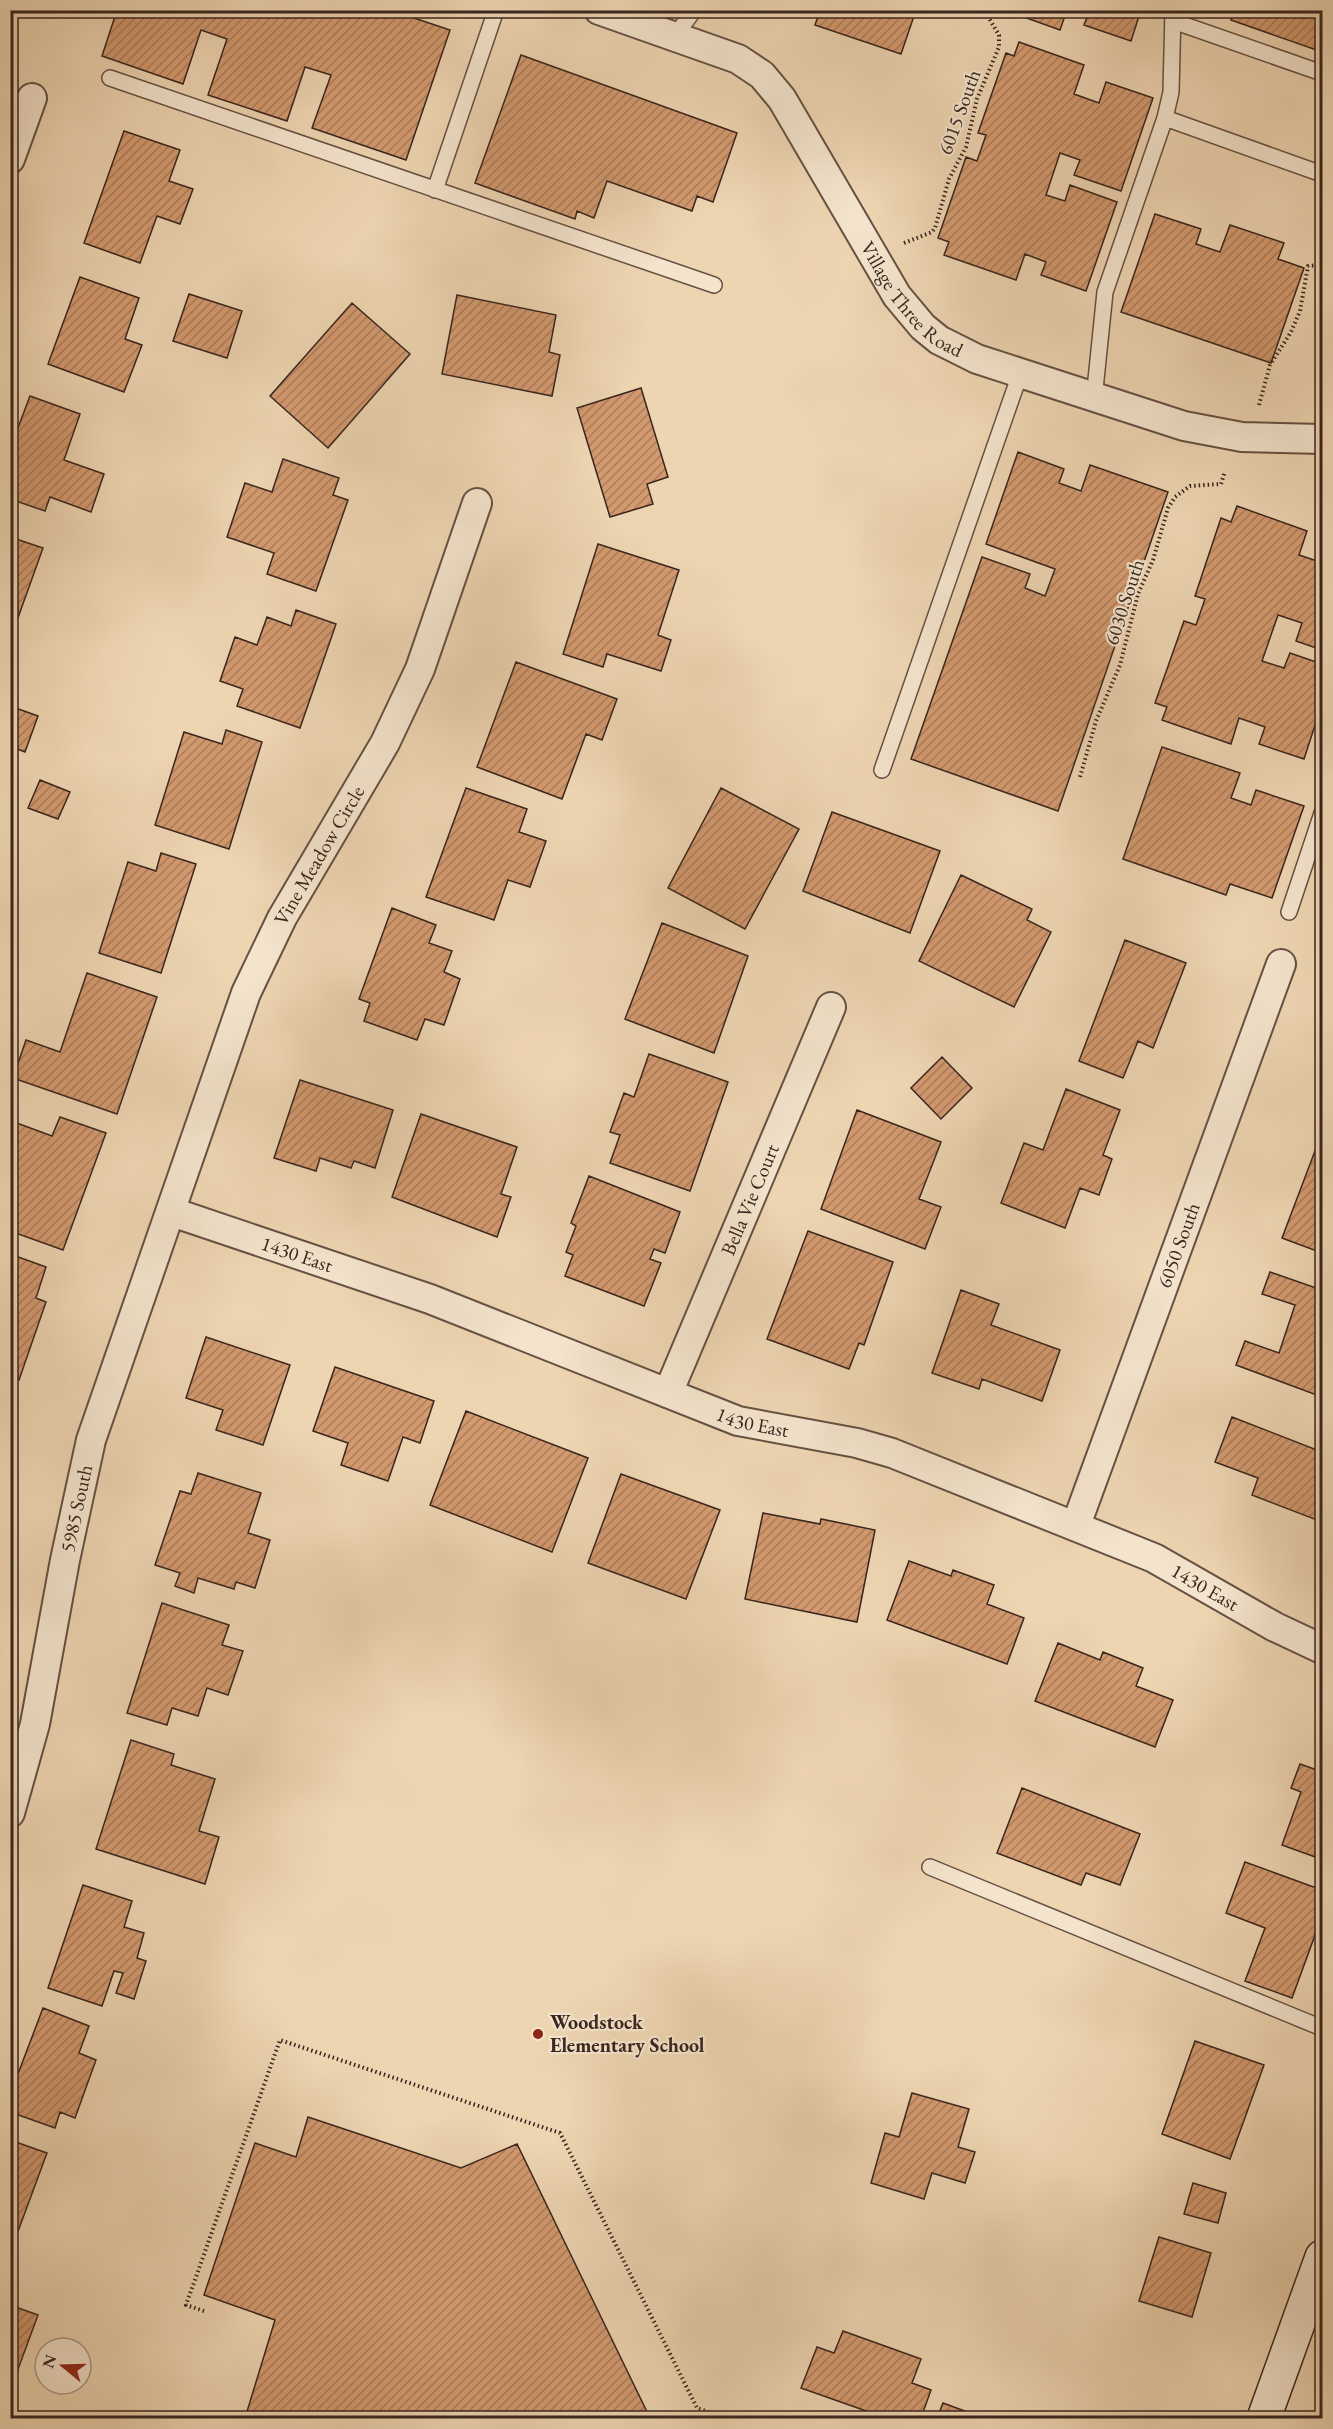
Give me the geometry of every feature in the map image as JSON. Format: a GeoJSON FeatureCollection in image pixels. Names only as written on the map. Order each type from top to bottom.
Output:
{"type":"FeatureCollection","features":[{"type":"Feature","properties":{"kind":"street","name":"Village Three Road"},"geometry":{"type":"LineString","coordinates":[[599,10],[738,59],[762,75],[773,87],[897,296],[923,327],[957,351],[1094,399],[1184,426],[1233,436],[1274,440],[1323,439]]}},
{"type":"Feature","properties":{"kind":"street"},"geometry":{"type":"LineString","coordinates":[[10,159],[32,98]]}},
{"type":"Feature","properties":{"kind":"street","name":"Vine Meadow Circle"},"geometry":{"type":"LineString","coordinates":[[172,1212],[246,993],[282,918],[386,743],[420,669],[477,503]]}},
{"type":"Feature","properties":{"kind":"street","name":"6050 South"},"geometry":{"type":"LineString","coordinates":[[1076,1525],[1281,964]]}},
{"type":"Feature","properties":{"kind":"street","name":"Bella Vie Court"},"geometry":{"type":"LineString","coordinates":[[668,1393],[831,1007]]}},
{"type":"Feature","properties":{"kind":"street","name":"1430 East"},"geometry":{"type":"LineString","coordinates":[[172,1212],[430,1299],[738,1421],[857,1443],[892,1453],[1154,1558],[1275,1627],[1323,1649]]}},
{"type":"Feature","properties":{"kind":"street","name":"5985 South"},"geometry":{"type":"LineString","coordinates":[[10,1813],[35,1724],[65,1560],[91,1440],[172,1212]]}},
{"type":"Feature","properties":{"kind":"street"},"geometry":{"type":"LineString","coordinates":[[1264,2418],[1323,2256]]}},
{"type":"Feature","properties":{"kind":"lane"},"geometry":{"type":"LineString","coordinates":[[435,190],[496,10]]}},
{"type":"Feature","properties":{"kind":"lane"},"geometry":{"type":"LineString","coordinates":[[675,36],[694,10]]}},
{"type":"Feature","properties":{"kind":"lane"},"geometry":{"type":"LineString","coordinates":[[1094,399],[1105,292],[1165,118],[1171,92],[1173,16],[1323,73]]}},
{"type":"Feature","properties":{"kind":"lane"},"geometry":{"type":"LineString","coordinates":[[110,78],[714,285]]}},
{"type":"Feature","properties":{"kind":"lane"},"geometry":{"type":"LineString","coordinates":[[1165,118],[1323,174]]}},
{"type":"Feature","properties":{"kind":"lane"},"geometry":{"type":"LineString","coordinates":[[882,770],[1020,374]]}},
{"type":"Feature","properties":{"kind":"lane"},"geometry":{"type":"LineString","coordinates":[[1289,912],[1323,813]]}},
{"type":"Feature","properties":{"kind":"lane"},"geometry":{"type":"LineString","coordinates":[[930,1867],[1323,2028]]}},
{"type":"Feature","properties":{"kind":"path","name":"6015 South"},"geometry":{"type":"LineString","coordinates":[[905,242],[932,232],[935,228],[949,179],[966,147],[977,99],[999,47],[999,35],[984,10]]}},
{"type":"Feature","properties":{"kind":"path"},"geometry":{"type":"LineString","coordinates":[[1259,406],[1270,365],[1291,332],[1300,311],[1308,266],[1323,265]]}},
{"type":"Feature","properties":{"kind":"path","name":"6030 South"},"geometry":{"type":"LineString","coordinates":[[1080,777],[1096,721],[1120,665],[1138,594],[1153,560],[1168,508],[1175,497],[1190,486],[1221,484],[1225,471]]}},
{"type":"Feature","properties":{"kind":"path"},"geometry":{"type":"LineString","coordinates":[[204,2311],[186,2305],[280,2040],[560,2133],[697,2408],[726,2418]]}},
{"type":"Feature","properties":{"kind":"building"},"geometry":{"type":"Polygon","coordinates":[[[117,10],[390,10],[450,30],[406,160],[312,128],[331,75],[305,67],[287,121],[208,95],[227,39],[201,30],[183,84],[102,56],[117,10]]]}},
{"type":"Feature","properties":{"kind":"building"},"geometry":{"type":"Polygon","coordinates":[[[820,10],[916,10],[901,54],[815,25],[820,10]]]}},
{"type":"Feature","properties":{"kind":"building"},"geometry":{"type":"Polygon","coordinates":[[[1004,10],[1067,10],[1060,30],[1004,10]]]}},
{"type":"Feature","properties":{"kind":"building"},"geometry":{"type":"Polygon","coordinates":[[[1085,10],[1141,10],[1131,41],[1084,25],[1089,12],[1085,10]]]}},
{"type":"Feature","properties":{"kind":"building"},"geometry":{"type":"Polygon","coordinates":[[[1234,10],[1322,10],[1322,52],[1231,20],[1234,10]]]}},
{"type":"Feature","properties":{"kind":"building"},"geometry":{"type":"Polygon","coordinates":[[[1019,42],[1084,65],[1074,94],[1099,103],[1106,82],[1153,98],[1121,191],[1074,175],[1080,160],[1060,153],[1046,195],[1065,201],[1070,185],[1117,202],[1086,291],[1041,275],[1046,262],[1025,254],[1016,280],[944,255],[949,242],[938,238],[966,157],[977,161],[986,135],[978,133],[1006,53],[1014,56],[1019,42]]]}},
{"type":"Feature","properties":{"kind":"building"},"geometry":{"type":"Polygon","coordinates":[[[521,55],[737,133],[713,202],[697,196],[692,211],[607,181],[594,218],[577,211],[575,219],[475,183],[521,55]]]}},
{"type":"Feature","properties":{"kind":"building"},"geometry":{"type":"Polygon","coordinates":[[[124,131],[180,150],[169,181],[193,189],[180,224],[157,216],[140,263],[84,243],[124,131]]]}},
{"type":"Feature","properties":{"kind":"building"},"geometry":{"type":"Polygon","coordinates":[[[1155,214],[1201,229],[1196,244],[1220,252],[1230,225],[1284,243],[1278,259],[1304,268],[1271,363],[1121,312],[1155,214]]]}},
{"type":"Feature","properties":{"kind":"building"},"geometry":{"type":"Polygon","coordinates":[[[80,277],[139,298],[125,339],[142,345],[124,392],[48,364],[80,277]]]}},
{"type":"Feature","properties":{"kind":"building"},"geometry":{"type":"Polygon","coordinates":[[[189,294],[242,311],[227,358],[173,341],[189,294]]]}},
{"type":"Feature","properties":{"kind":"building"},"geometry":{"type":"Polygon","coordinates":[[[457,295],[556,315],[549,352],[560,355],[552,396],[442,374],[457,295]]]}},
{"type":"Feature","properties":{"kind":"building"},"geometry":{"type":"Polygon","coordinates":[[[352,303],[410,354],[328,448],[270,396],[352,303]]]}},
{"type":"Feature","properties":{"kind":"building"},"geometry":{"type":"Polygon","coordinates":[[[641,388],[668,477],[647,484],[653,504],[610,517],[577,408],[641,388]]]}},
{"type":"Feature","properties":{"kind":"building"},"geometry":{"type":"Polygon","coordinates":[[[30,396],[80,414],[64,460],[104,474],[91,512],[50,497],[45,511],[10,499],[10,449],[30,396]]]}},
{"type":"Feature","properties":{"kind":"building"},"geometry":{"type":"Polygon","coordinates":[[[1018,452],[1064,469],[1059,483],[1081,491],[1090,465],[1168,492],[1058,811],[911,759],[982,557],[1030,574],[1025,588],[1045,596],[1055,569],[986,544],[1018,452]]]}},
{"type":"Feature","properties":{"kind":"building"},"geometry":{"type":"Polygon","coordinates":[[[283,459],[339,478],[333,495],[348,500],[316,591],[267,574],[274,553],[227,537],[245,483],[272,492],[283,459]]]}},
{"type":"Feature","properties":{"kind":"building"},"geometry":{"type":"Polygon","coordinates":[[[1237,506],[1307,531],[1299,555],[1320,562],[1322,554],[1322,650],[1296,641],[1302,623],[1278,615],[1262,661],[1284,668],[1290,653],[1322,664],[1322,704],[1304,759],[1259,744],[1265,727],[1239,718],[1231,744],[1162,720],[1167,707],[1155,703],[1184,621],[1196,625],[1205,599],[1195,596],[1221,518],[1231,522],[1237,506]]]}},
{"type":"Feature","properties":{"kind":"building"},"geometry":{"type":"Polygon","coordinates":[[[10,537],[43,548],[10,640],[10,537]]]}},
{"type":"Feature","properties":{"kind":"building"},"geometry":{"type":"Polygon","coordinates":[[[598,544],[679,570],[658,635],[671,640],[661,671],[607,654],[603,667],[563,654],[598,544]]]}},
{"type":"Feature","properties":{"kind":"building"},"geometry":{"type":"Polygon","coordinates":[[[296,610],[336,624],[300,728],[237,706],[243,689],[220,681],[235,637],[257,645],[267,617],[291,626],[296,610]]]}},
{"type":"Feature","properties":{"kind":"building"},"geometry":{"type":"Polygon","coordinates":[[[516,662],[617,699],[602,740],[586,734],[562,799],[477,767],[516,662]]]}},
{"type":"Feature","properties":{"kind":"building"},"geometry":{"type":"Polygon","coordinates":[[[10,706],[38,716],[25,752],[10,746],[10,706]]]}},
{"type":"Feature","properties":{"kind":"building"},"geometry":{"type":"Polygon","coordinates":[[[226,730],[262,742],[229,849],[155,825],[184,732],[222,744],[226,730]]]}},
{"type":"Feature","properties":{"kind":"building"},"geometry":{"type":"Polygon","coordinates":[[[1162,747],[1240,773],[1231,798],[1251,805],[1256,790],[1304,806],[1272,898],[1230,884],[1226,895],[1123,859],[1162,747]]]}},
{"type":"Feature","properties":{"kind":"building"},"geometry":{"type":"Polygon","coordinates":[[[40,780],[70,792],[58,819],[28,808],[40,780]]]}},
{"type":"Feature","properties":{"kind":"building"},"geometry":{"type":"Polygon","coordinates":[[[466,788],[527,809],[519,832],[546,841],[530,887],[508,880],[494,920],[426,897],[466,788]]]}},
{"type":"Feature","properties":{"kind":"building"},"geometry":{"type":"Polygon","coordinates":[[[721,788],[799,829],[745,929],[668,888],[721,788]]]}},
{"type":"Feature","properties":{"kind":"building"},"geometry":{"type":"Polygon","coordinates":[[[832,812],[940,851],[910,933],[803,891],[832,812]]]}},
{"type":"Feature","properties":{"kind":"building"},"geometry":{"type":"Polygon","coordinates":[[[161,853],[196,864],[161,973],[99,953],[128,862],[156,871],[161,853]]]}},
{"type":"Feature","properties":{"kind":"building"},"geometry":{"type":"Polygon","coordinates":[[[961,875],[1032,909],[1027,920],[1051,932],[1014,1007],[919,961],[961,875]]]}},
{"type":"Feature","properties":{"kind":"building"},"geometry":{"type":"Polygon","coordinates":[[[392,908],[436,925],[429,943],[452,951],[444,972],[460,979],[444,1025],[425,1019],[417,1040],[364,1021],[370,1003],[359,999],[392,908]]]}},
{"type":"Feature","properties":{"kind":"building"},"geometry":{"type":"Polygon","coordinates":[[[662,923],[748,956],[714,1053],[625,1019],[662,923]]]}},
{"type":"Feature","properties":{"kind":"building"},"geometry":{"type":"Polygon","coordinates":[[[1125,940],[1186,963],[1153,1048],[1138,1041],[1123,1078],[1079,1061],[1125,940]]]}},
{"type":"Feature","properties":{"kind":"building"},"geometry":{"type":"Polygon","coordinates":[[[87,973],[157,997],[117,1114],[13,1078],[26,1040],[60,1052],[87,973]]]}},
{"type":"Feature","properties":{"kind":"building"},"geometry":{"type":"Polygon","coordinates":[[[649,1054],[728,1082],[690,1191],[610,1163],[620,1135],[610,1132],[624,1093],[634,1097],[649,1054]]]}},
{"type":"Feature","properties":{"kind":"building"},"geometry":{"type":"Polygon","coordinates":[[[942,1057],[972,1088],[941,1119],[911,1088],[942,1057]]]}},
{"type":"Feature","properties":{"kind":"building"},"geometry":{"type":"Polygon","coordinates":[[[300,1080],[393,1110],[375,1168],[354,1161],[351,1168],[320,1158],[316,1171],[274,1158],[300,1080]]]}},
{"type":"Feature","properties":{"kind":"building"},"geometry":{"type":"Polygon","coordinates":[[[1066,1089],[1120,1110],[1103,1155],[1112,1159],[1099,1195],[1080,1188],[1065,1228],[1001,1203],[1024,1143],[1043,1150],[1066,1089]]]}},
{"type":"Feature","properties":{"kind":"building"},"geometry":{"type":"Polygon","coordinates":[[[857,1110],[941,1142],[919,1199],[941,1207],[925,1249],[821,1209],[857,1110]]]}},
{"type":"Feature","properties":{"kind":"building"},"geometry":{"type":"Polygon","coordinates":[[[421,1114],[517,1147],[501,1194],[511,1197],[497,1237],[392,1197],[421,1114]]]}},
{"type":"Feature","properties":{"kind":"building"},"geometry":{"type":"Polygon","coordinates":[[[60,1117],[106,1133],[63,1250],[10,1231],[10,1131],[14,1122],[52,1136],[60,1117]]]}},
{"type":"Feature","properties":{"kind":"building"},"geometry":{"type":"Polygon","coordinates":[[[1318,1143],[1322,1145],[1322,1253],[1282,1238],[1318,1143]]]}},
{"type":"Feature","properties":{"kind":"building"},"geometry":{"type":"Polygon","coordinates":[[[589,1176],[680,1212],[665,1253],[654,1249],[650,1259],[661,1263],[644,1306],[565,1276],[573,1255],[566,1252],[576,1226],[571,1223],[589,1176]]]}},
{"type":"Feature","properties":{"kind":"building"},"geometry":{"type":"Polygon","coordinates":[[[808,1231],[893,1262],[864,1345],[859,1343],[849,1369],[767,1339],[808,1231]]]}},
{"type":"Feature","properties":{"kind":"building"},"geometry":{"type":"Polygon","coordinates":[[[10,1254],[46,1267],[36,1298],[46,1302],[19,1380],[10,1377],[10,1254]]]}},
{"type":"Feature","properties":{"kind":"building"},"geometry":{"type":"Polygon","coordinates":[[[1270,1272],[1322,1290],[1322,1397],[1236,1365],[1245,1341],[1279,1353],[1295,1305],[1262,1294],[1270,1272]]]}},
{"type":"Feature","properties":{"kind":"building"},"geometry":{"type":"Polygon","coordinates":[[[961,1290],[999,1304],[991,1325],[1060,1350],[1042,1401],[982,1379],[979,1389],[932,1373],[961,1290]]]}},
{"type":"Feature","properties":{"kind":"building"},"geometry":{"type":"Polygon","coordinates":[[[206,1337],[290,1365],[263,1445],[216,1430],[223,1410],[186,1398],[206,1337]]]}},
{"type":"Feature","properties":{"kind":"building"},"geometry":{"type":"Polygon","coordinates":[[[335,1367],[434,1401],[420,1443],[403,1437],[388,1481],[341,1465],[348,1443],[313,1431],[335,1367]]]}},
{"type":"Feature","properties":{"kind":"building"},"geometry":{"type":"Polygon","coordinates":[[[10,1399],[18,1402],[10,1423],[10,1399]]]}},
{"type":"Feature","properties":{"kind":"building"},"geometry":{"type":"Polygon","coordinates":[[[466,1411],[588,1458],[552,1552],[430,1505],[466,1411]]]}},
{"type":"Feature","properties":{"kind":"building"},"geometry":{"type":"Polygon","coordinates":[[[1232,1417],[1322,1452],[1322,1522],[1252,1495],[1258,1478],[1215,1462],[1232,1417]]]}},
{"type":"Feature","properties":{"kind":"building"},"geometry":{"type":"Polygon","coordinates":[[[198,1473],[261,1493],[248,1533],[270,1540],[255,1588],[236,1582],[234,1589],[198,1578],[194,1593],[175,1586],[180,1573],[155,1565],[180,1491],[191,1494],[198,1473]]]}},
{"type":"Feature","properties":{"kind":"building"},"geometry":{"type":"Polygon","coordinates":[[[621,1474],[720,1510],[686,1599],[588,1563],[621,1474]]]}},
{"type":"Feature","properties":{"kind":"building"},"geometry":{"type":"Polygon","coordinates":[[[763,1513],[820,1524],[821,1519],[875,1530],[857,1622],[745,1599],[763,1513]]]}},
{"type":"Feature","properties":{"kind":"building"},"geometry":{"type":"Polygon","coordinates":[[[909,1561],[951,1576],[953,1570],[994,1585],[987,1604],[1024,1618],[1007,1664],[887,1620],[909,1561]]]}},
{"type":"Feature","properties":{"kind":"building"},"geometry":{"type":"Polygon","coordinates":[[[162,1603],[229,1625],[222,1645],[243,1651],[228,1695],[207,1688],[198,1716],[172,1708],[167,1725],[127,1713],[162,1603]]]}},
{"type":"Feature","properties":{"kind":"building"},"geometry":{"type":"Polygon","coordinates":[[[1058,1643],[1100,1660],[1103,1652],[1143,1668],[1136,1686],[1173,1700],[1155,1747],[1035,1701],[1058,1643]]]}},
{"type":"Feature","properties":{"kind":"building"},"geometry":{"type":"Polygon","coordinates":[[[131,1740],[174,1754],[171,1765],[215,1779],[199,1831],[219,1837],[205,1884],[96,1849],[131,1740]]]}},
{"type":"Feature","properties":{"kind":"building"},"geometry":{"type":"Polygon","coordinates":[[[1322,1754],[1322,1845],[1318,1858],[1282,1845],[1301,1792],[1291,1788],[1300,1764],[1317,1770],[1322,1754]]]}},
{"type":"Feature","properties":{"kind":"building"},"geometry":{"type":"Polygon","coordinates":[[[1022,1788],[1140,1834],[1120,1885],[1086,1873],[1081,1885],[997,1853],[1022,1788]]]}},
{"type":"Feature","properties":{"kind":"building"},"geometry":{"type":"Polygon","coordinates":[[[1245,1862],[1322,1890],[1322,1916],[1292,1998],[1245,1981],[1265,1928],[1226,1913],[1245,1862]]]}},
{"type":"Feature","properties":{"kind":"building"},"geometry":{"type":"Polygon","coordinates":[[[83,1885],[132,1901],[124,1927],[144,1933],[137,1958],[146,1961],[134,1999],[116,1993],[123,1973],[114,1971],[102,2006],[48,1988],[83,1885]]]}},
{"type":"Feature","properties":{"kind":"building"},"geometry":{"type":"Polygon","coordinates":[[[43,2008],[89,2026],[79,2053],[96,2060],[75,2118],[60,2112],[55,2128],[10,2112],[10,2095],[43,2008]]]}},
{"type":"Feature","properties":{"kind":"building"},"geometry":{"type":"Polygon","coordinates":[[[1195,2041],[1264,2065],[1230,2159],[1162,2134],[1195,2041]]]}},
{"type":"Feature","properties":{"kind":"building"},"geometry":{"type":"Polygon","coordinates":[[[912,2093],[969,2109],[958,2147],[975,2152],[965,2183],[932,2173],[924,2199],[871,2183],[885,2133],[899,2137],[912,2093]]]}},
{"type":"Feature","properties":{"kind":"building"},"geometry":{"type":"Polygon","coordinates":[[[308,2117],[461,2168],[517,2144],[650,2418],[245,2418],[275,2320],[204,2295],[255,2143],[296,2157],[308,2117]]]}},
{"type":"Feature","properties":{"kind":"building"},"geometry":{"type":"Polygon","coordinates":[[[10,2140],[47,2153],[10,2253],[10,2140]]]}},
{"type":"Feature","properties":{"kind":"building"},"geometry":{"type":"Polygon","coordinates":[[[1193,2183],[1226,2193],[1218,2223],[1184,2214],[1193,2183]]]}},
{"type":"Feature","properties":{"kind":"building"},"geometry":{"type":"Polygon","coordinates":[[[1159,2237],[1211,2253],[1192,2317],[1139,2301],[1159,2237]]]}},
{"type":"Feature","properties":{"kind":"building"},"geometry":{"type":"Polygon","coordinates":[[[10,2305],[38,2315],[10,2391],[10,2305]]]}},
{"type":"Feature","properties":{"kind":"building"},"geometry":{"type":"Polygon","coordinates":[[[843,2331],[921,2359],[912,2383],[931,2390],[921,2418],[886,2418],[801,2388],[817,2347],[834,2353],[843,2331]]]}},
{"type":"Feature","properties":{"kind":"building"},"geometry":{"type":"Polygon","coordinates":[[[943,2403],[981,2417],[937,2418],[943,2403]]]}},
{"type":"Feature","properties":{"kind":"place","name":"Woodstock Elementary School"},"geometry":{"type":"Point","coordinates":[538,2034]}}]}
